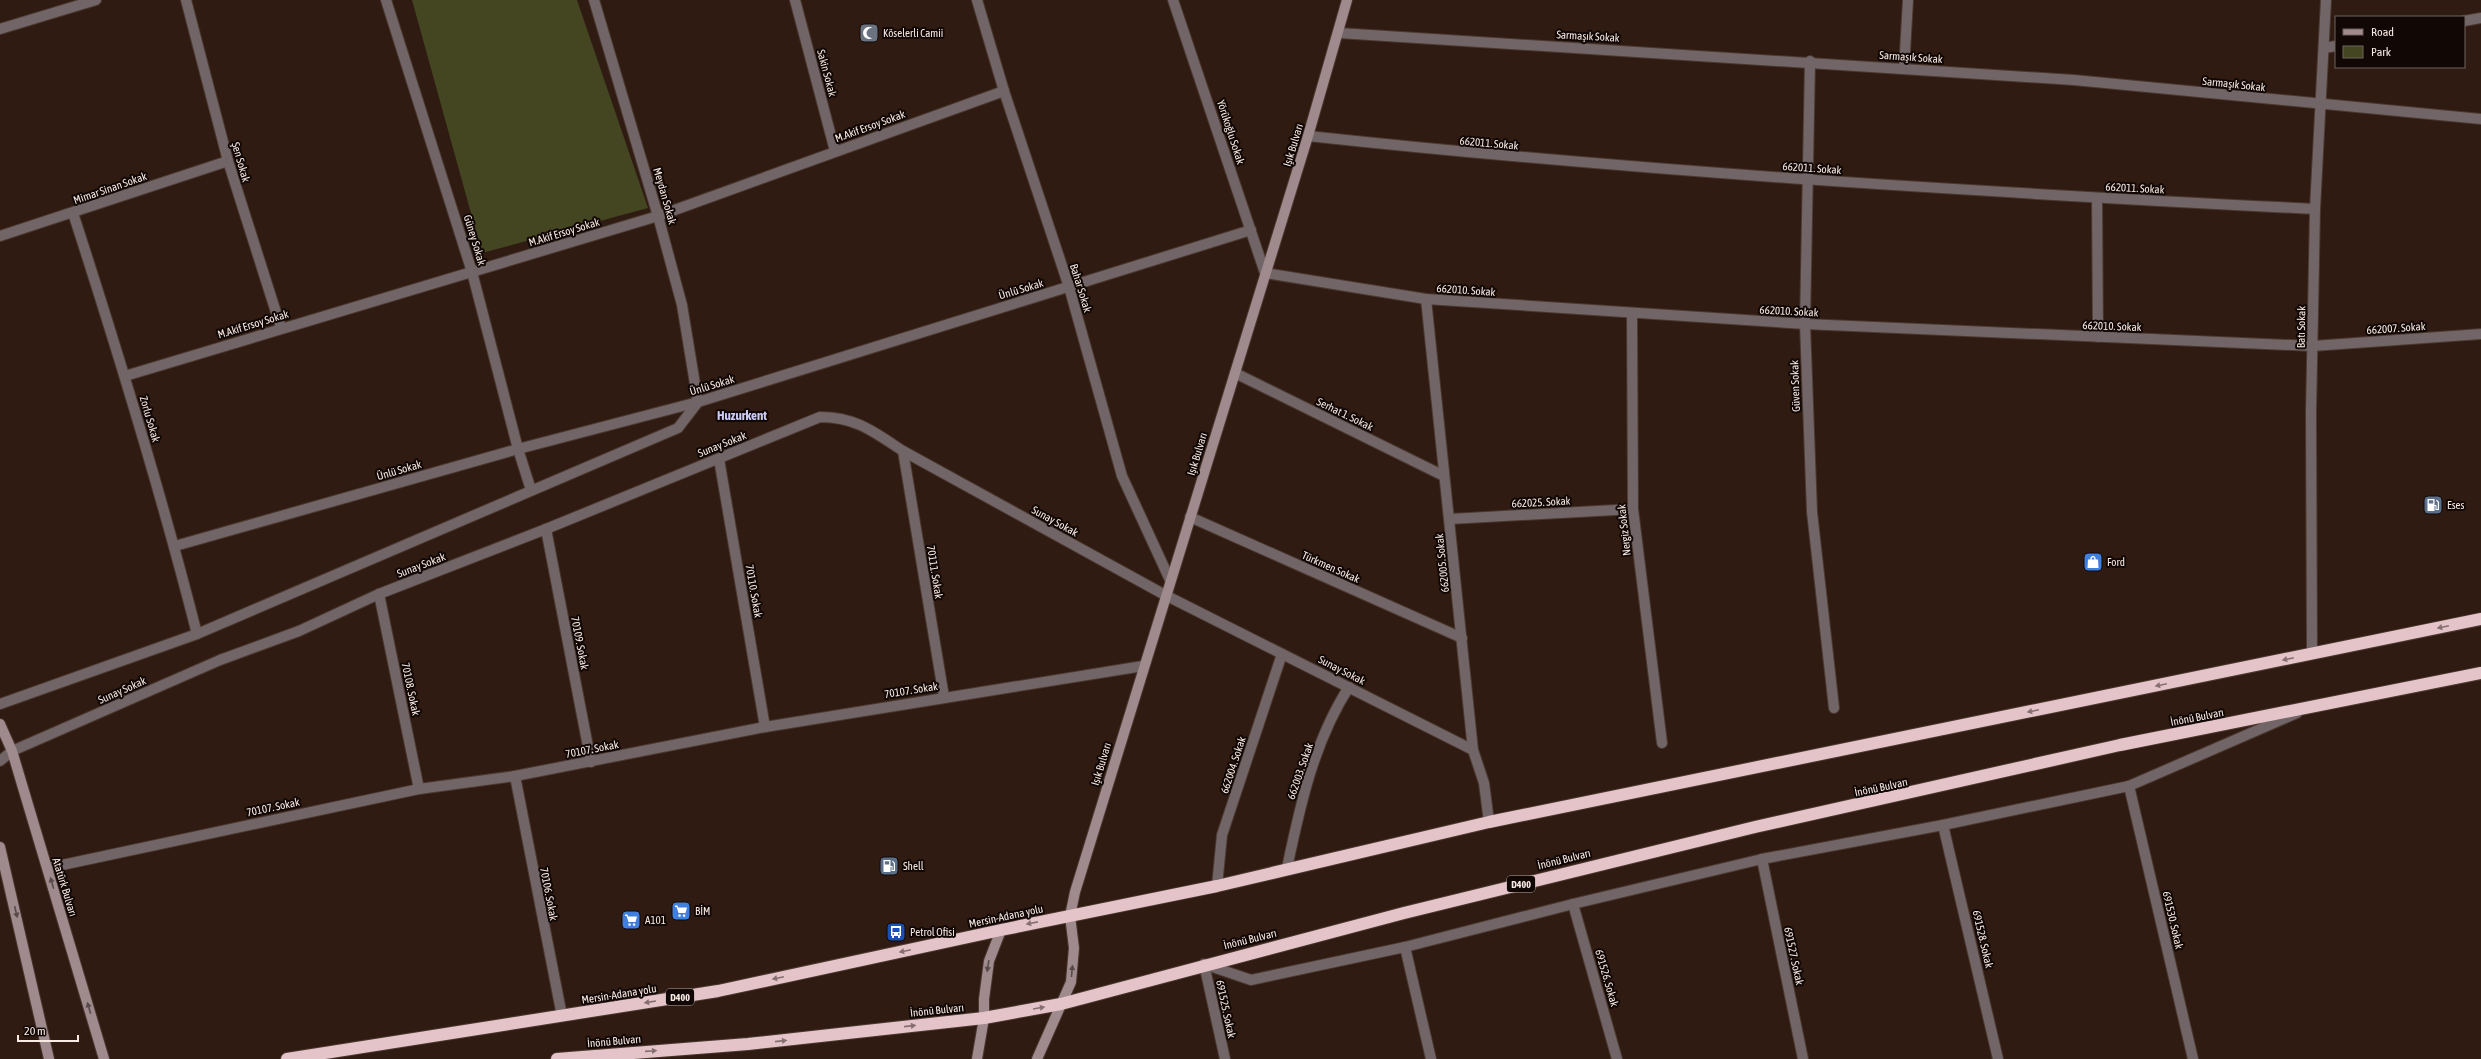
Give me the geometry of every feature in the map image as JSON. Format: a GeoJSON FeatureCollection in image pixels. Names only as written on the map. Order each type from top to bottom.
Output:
{"type":"FeatureCollection","features":[{"type":"Feature","properties":{"kind":"highway","name":"D400"},"geometry":{"type":"LineString","coordinates":[[1070,916],[1217,886],[1287,868],[1489,822],[2312,654],[2481,618]]}},
{"type":"Feature","properties":{"kind":"highway","name":"İnönü Bulvarı"},"geometry":{"type":"LineString","coordinates":[[557,1059],[748,1044],[984,1018],[1060,1004],[1204,964],[1581,868],[1748,829],[2120,745],[2481,673]]}},
{"type":"Feature","properties":{"kind":"highway","name":"Mersin-Adana yolu"},"geometry":{"type":"LineString","coordinates":[[287,1059],[718,991],[1070,916]]}},
{"type":"Feature","properties":{"kind":"main road","name":"Işık Bulvarı"},"geometry":{"type":"LineString","coordinates":[[1070,916],[1143,666],[1308,136],[1339,33],[1347,0]]}},
{"type":"Feature","properties":{"kind":"main road","name":"Atatürk Bulvarı"},"geometry":{"type":"LineString","coordinates":[[0,724],[12,752],[104,1059]]}},
{"type":"Feature","properties":{"kind":"main road"},"geometry":{"type":"LineString","coordinates":[[0,847],[49,1059]]}},
{"type":"Feature","properties":{"kind":"main road"},"geometry":{"type":"LineString","coordinates":[[1037,1059],[1071,982],[1074,948],[1070,916]]}},
{"type":"Feature","properties":{"kind":"main road"},"geometry":{"type":"LineString","coordinates":[[977,1059],[984,1018],[984,1000],[989,961],[1001,930]]}},
{"type":"Feature","properties":{"kind":"street"},"geometry":{"type":"LineString","coordinates":[[0,29],[96,0]]}},
{"type":"Feature","properties":{"kind":"street","name":"Şen Sokak"},"geometry":{"type":"LineString","coordinates":[[186,0],[228,161],[280,328]]}},
{"type":"Feature","properties":{"kind":"street","name":"Güney Sokak"},"geometry":{"type":"LineString","coordinates":[[386,0],[472,272],[518,449],[531,490]]}},
{"type":"Feature","properties":{"kind":"street","name":"Meydan Sokak"},"geometry":{"type":"LineString","coordinates":[[594,0],[658,216],[682,305],[698,402]]}},
{"type":"Feature","properties":{"kind":"street","name":"Sakin Sokak"},"geometry":{"type":"LineString","coordinates":[[796,0],[835,151]]}},
{"type":"Feature","properties":{"kind":"street","name":"Bahar Sokak"},"geometry":{"type":"LineString","coordinates":[[977,0],[1004,91],[1069,287],[1122,476],[1170,580]]}},
{"type":"Feature","properties":{"kind":"street","name":"Yörükoğlu Sokak"},"geometry":{"type":"LineString","coordinates":[[1173,0],[1265,273]]}},
{"type":"Feature","properties":{"kind":"street"},"geometry":{"type":"LineString","coordinates":[[1904,69],[1908,0]]}},
{"type":"Feature","properties":{"kind":"street","name":"Batı Sokak"},"geometry":{"type":"LineString","coordinates":[[2312,654],[2311,413],[2315,209],[2322,104],[2326,0]]}},
{"type":"Feature","properties":{"kind":"street"},"geometry":{"type":"LineString","coordinates":[[2465,21],[2481,18]]}},
{"type":"Feature","properties":{"kind":"street","name":"Sarmaşık Sokak"},"geometry":{"type":"LineString","coordinates":[[1339,33],[1810,61],[1904,69],[2074,80],[2481,119]]}},
{"type":"Feature","properties":{"kind":"street"},"geometry":{"type":"LineString","coordinates":[[2324,48],[2335,46]]}},
{"type":"Feature","properties":{"kind":"street","name":"Güven Sokak"},"geometry":{"type":"LineString","coordinates":[[1810,61],[1805,324],[1812,512],[1834,708]]}},
{"type":"Feature","properties":{"kind":"street","name":"M.Akif Ersoy Sokak"},"geometry":{"type":"LineString","coordinates":[[125,376],[280,328],[658,216],[1004,91]]}},
{"type":"Feature","properties":{"kind":"street","name":"662011. Sokak"},"geometry":{"type":"LineString","coordinates":[[1308,136],[1470,154],[1807,180],[2097,198],[2315,209]]}},
{"type":"Feature","properties":{"kind":"street","name":"Mimar Sinan Sokak"},"geometry":{"type":"LineString","coordinates":[[0,236],[228,161]]}},
{"type":"Feature","properties":{"kind":"street"},"geometry":{"type":"LineString","coordinates":[[2097,198],[2098,337]]}},
{"type":"Feature","properties":{"kind":"street","name":"Zorlu Sokak"},"geometry":{"type":"LineString","coordinates":[[73,213],[125,376],[174,546],[197,634]]}},
{"type":"Feature","properties":{"kind":"street","name":"Ünlü Sokak"},"geometry":{"type":"LineString","coordinates":[[174,546],[518,449],[698,402],[1251,230]]}},
{"type":"Feature","properties":{"kind":"street","name":"662010. Sokak"},"geometry":{"type":"LineString","coordinates":[[1265,273],[1426,299],[1632,314],[1805,324],[2313,346]]}},
{"type":"Feature","properties":{"kind":"street","name":"662005. Sokak"},"geometry":{"type":"LineString","coordinates":[[1426,299],[1473,750],[1484,783],[1489,822]]}},
{"type":"Feature","properties":{"kind":"street","name":"Nergiz Sokak"},"geometry":{"type":"LineString","coordinates":[[1632,314],[1633,509],[1662,743]]}},
{"type":"Feature","properties":{"kind":"street","name":"662007. Sokak"},"geometry":{"type":"LineString","coordinates":[[2313,346],[2481,334]]}},
{"type":"Feature","properties":{"kind":"street","name":"Serhat 1. Sokak"},"geometry":{"type":"LineString","coordinates":[[1235,373],[1444,476]]}},
{"type":"Feature","properties":{"kind":"street"},"geometry":{"type":"LineString","coordinates":[[0,704],[197,634],[678,428],[698,402]]}},
{"type":"Feature","properties":{"kind":"street","name":"Sunay Sokak"},"geometry":{"type":"LineString","coordinates":[[0,761],[12,752],[220,660],[299,631],[379,594],[546,529],[820,417],[840,417],[864,426],[903,451],[1165,595],[1473,750]]}},
{"type":"Feature","properties":{"kind":"street","name":"70111. Sokak"},"geometry":{"type":"LineString","coordinates":[[903,451],[944,697]]}},
{"type":"Feature","properties":{"kind":"street","name":"70110. Sokak"},"geometry":{"type":"LineString","coordinates":[[719,459],[765,727]]}},
{"type":"Feature","properties":{"kind":"street","name":"662025. Sokak"},"geometry":{"type":"LineString","coordinates":[[1450,519],[1633,509]]}},
{"type":"Feature","properties":{"kind":"street","name":"Türkmen Sokak"},"geometry":{"type":"LineString","coordinates":[[1190,518],[1462,638]]}},
{"type":"Feature","properties":{"kind":"street","name":"70109. Sokak"},"geometry":{"type":"LineString","coordinates":[[546,529],[591,762]]}},
{"type":"Feature","properties":{"kind":"street","name":"70108. Sokak"},"geometry":{"type":"LineString","coordinates":[[379,594],[419,789]]}},
{"type":"Feature","properties":{"kind":"street","name":"662004. Sokak"},"geometry":{"type":"LineString","coordinates":[[1217,886],[1222,835],[1282,654]]}},
{"type":"Feature","properties":{"kind":"street","name":"70107. Sokak"},"geometry":{"type":"LineString","coordinates":[[48,868],[419,789],[515,776],[765,727],[1143,666]]}},
{"type":"Feature","properties":{"kind":"street","name":"662003. Sokak"},"geometry":{"type":"LineString","coordinates":[[1287,868],[1300,805],[1334,710],[1349,687]]}},
{"type":"Feature","properties":{"kind":"street"},"geometry":{"type":"LineString","coordinates":[[1204,964],[1251,980],[1405,947],[1573,904],[1762,859],[1944,825],[2129,786],[2311,707]]}},
{"type":"Feature","properties":{"kind":"street","name":"70106. Sokak"},"geometry":{"type":"LineString","coordinates":[[515,776],[562,1016]]}},
{"type":"Feature","properties":{"kind":"street","name":"691530. Sokak"},"geometry":{"type":"LineString","coordinates":[[2129,786],[2193,1059]]}},
{"type":"Feature","properties":{"kind":"street","name":"691528. Sokak"},"geometry":{"type":"LineString","coordinates":[[1944,825],[1998,1059]]}},
{"type":"Feature","properties":{"kind":"street","name":"691527. Sokak"},"geometry":{"type":"LineString","coordinates":[[1762,859],[1803,1059]]}},
{"type":"Feature","properties":{"kind":"street","name":"691526. Sokak"},"geometry":{"type":"LineString","coordinates":[[1573,904],[1617,1059]]}},
{"type":"Feature","properties":{"kind":"street"},"geometry":{"type":"LineString","coordinates":[[1405,947],[1431,1059]]}},
{"type":"Feature","properties":{"kind":"street","name":"691525. Sokak"},"geometry":{"type":"LineString","coordinates":[[1204,964],[1225,1059]]}},
{"type":"Feature","properties":{"kind":"green space"},"geometry":{"type":"Polygon","coordinates":[[[412,0],[577,0],[648,208],[482,253],[412,0]]]}},
{"type":"Feature","properties":{"kind":"place","name":"Köselerli Camii"},"geometry":{"type":"Point","coordinates":[869,33]}},
{"type":"Feature","properties":{"kind":"place","name":"Eses"},"geometry":{"type":"Point","coordinates":[2433,505]}},
{"type":"Feature","properties":{"kind":"place","name":"Ford"},"geometry":{"type":"Point","coordinates":[2093,562]}},
{"type":"Feature","properties":{"kind":"place","name":"Shell"},"geometry":{"type":"Point","coordinates":[889,866]}},
{"type":"Feature","properties":{"kind":"place","name":"BİM"},"geometry":{"type":"Point","coordinates":[681,911]}},
{"type":"Feature","properties":{"kind":"place","name":"A101"},"geometry":{"type":"Point","coordinates":[631,920]}},
{"type":"Feature","properties":{"kind":"place","name":"Petrol Ofisi"},"geometry":{"type":"Point","coordinates":[896,932]}},
{"type":"Feature","properties":{"kind":"district","name":"Huzurkent"},"geometry":{"type":"Point","coordinates":[742,415]}}]}
